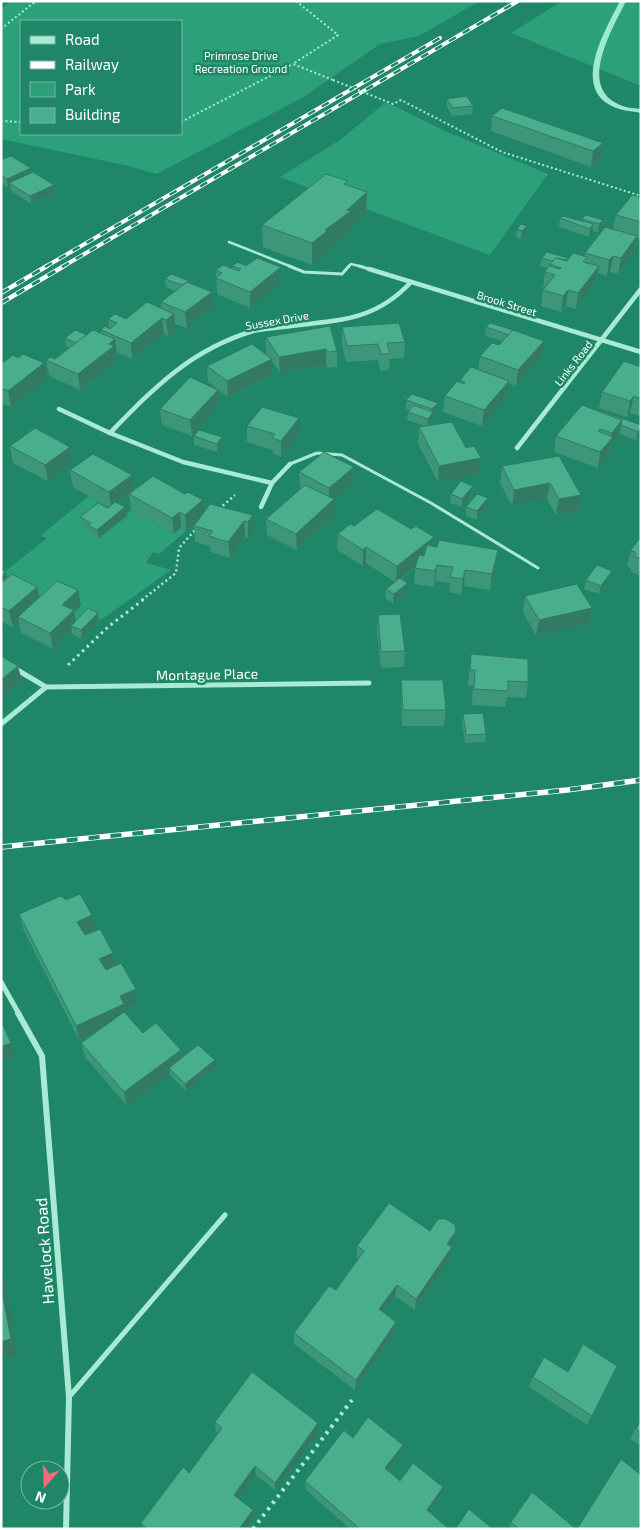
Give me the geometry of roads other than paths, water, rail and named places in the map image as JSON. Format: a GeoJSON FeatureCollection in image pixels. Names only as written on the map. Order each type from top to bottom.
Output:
{"type":"FeatureCollection","features":[{"type":"Feature","properties":{"kind":"street","name":"Brook Street"},"geometry":{"type":"LineString","coordinates":[[369,269],[641,352]]}},
{"type":"Feature","properties":{"kind":"street","name":"Sussex Drive"},"geometry":{"type":"LineString","coordinates":[[110,433],[157,384],[202,351],[254,331],[358,317],[379,309],[390,302],[411,282]]}},
{"type":"Feature","properties":{"kind":"street","name":"Links Road"},"geometry":{"type":"LineString","coordinates":[[518,448],[641,289]]}},
{"type":"Feature","properties":{"kind":"street"},"geometry":{"type":"LineString","coordinates":[[60,409],[110,433],[183,462],[272,483]]}},
{"type":"Feature","properties":{"kind":"street"},"geometry":{"type":"LineString","coordinates":[[261,507],[272,483],[290,464]]}},
{"type":"Feature","properties":{"kind":"street"},"geometry":{"type":"LineString","coordinates":[[1,724],[46,687],[9,665]]}},
{"type":"Feature","properties":{"kind":"street","name":"Montague Place"},"geometry":{"type":"LineString","coordinates":[[46,687],[368,683]]}},
{"type":"Feature","properties":{"kind":"street","name":"Havelock Road"},"geometry":{"type":"LineString","coordinates":[[1,982],[42,1056],[69,1397],[66,1529]]}},
{"type":"Feature","properties":{"kind":"lane"},"geometry":{"type":"LineString","coordinates":[[229,242],[304,272],[342,274],[351,264],[369,269]]}},
{"type":"Feature","properties":{"kind":"lane"},"geometry":{"type":"LineString","coordinates":[[290,464],[317,454],[342,455],[431,503],[538,568]]}},
{"type":"Feature","properties":{"kind":"lane"},"geometry":{"type":"LineString","coordinates":[[69,1397],[225,1215]]}},
{"type":"Feature","properties":{"kind":"waterway"},"geometry":{"type":"LineString","coordinates":[[623,1],[610,26],[599,56],[596,70],[597,84],[602,96],[614,105],[641,111]]}},
{"type":"Feature","properties":{"kind":"railway"},"geometry":{"type":"LineString","coordinates":[[62,267],[518,1]]}},
{"type":"Feature","properties":{"kind":"railway"},"geometry":{"type":"LineString","coordinates":[[45,267],[440,38]]}},
{"type":"Feature","properties":{"kind":"railway"},"geometry":{"type":"LineString","coordinates":[[1,293],[47,266]]}},
{"type":"Feature","properties":{"kind":"railway"},"geometry":{"type":"LineString","coordinates":[[1,303],[64,266]]}},
{"type":"Feature","properties":{"kind":"railway"},"geometry":{"type":"LineString","coordinates":[[1,847],[567,790],[641,780]]}},
{"type":"Feature","properties":{"kind":"park label","name":"Primrose Drive Recreation Ground"},"geometry":{"type":"Point","coordinates":[241,61]}}]}
